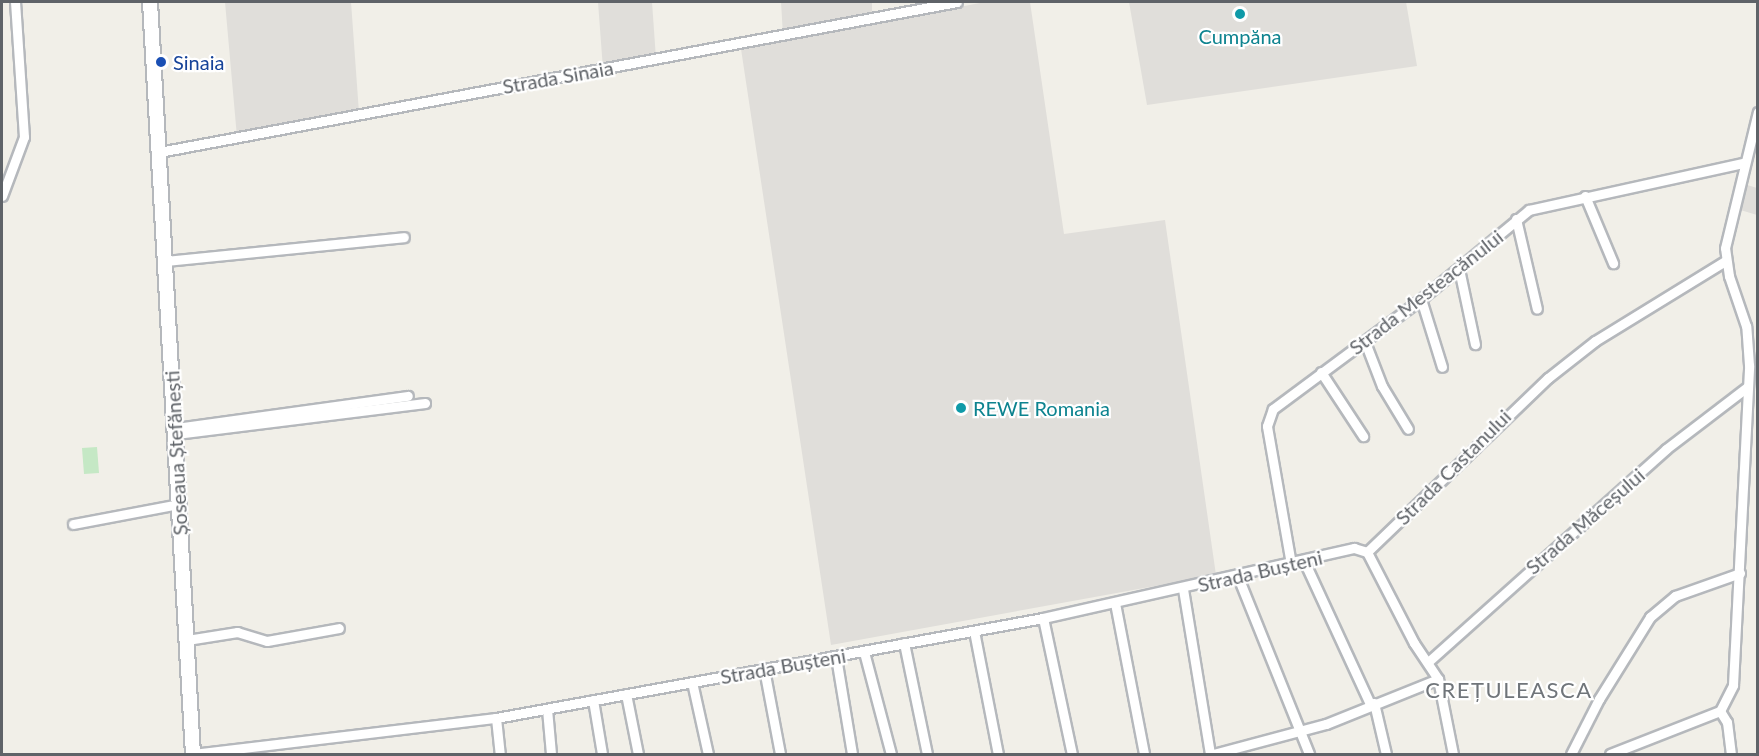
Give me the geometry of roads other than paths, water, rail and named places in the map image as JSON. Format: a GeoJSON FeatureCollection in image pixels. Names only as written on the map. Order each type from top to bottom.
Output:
{"type":"FeatureCollection","features":[{"type":"Feature","properties":{"kind":"main road","name":"Șoseaua Ștefănești"},"geometry":{"type":"LineString","coordinates":[[150,2],[193,754]]}},
{"type":"Feature","properties":{"kind":"street"},"geometry":{"type":"LineString","coordinates":[[2,196],[24,137],[15,6],[7,2]]}},
{"type":"Feature","properties":{"kind":"street","name":"Strada Sinaia"},"geometry":{"type":"LineString","coordinates":[[159,152],[957,2]]}},
{"type":"Feature","properties":{"kind":"street"},"geometry":{"type":"LineString","coordinates":[[1610,754],[1720,711],[1733,684],[1748,387],[1746,326],[1725,261],[1743,163],[1758,112]]}},
{"type":"Feature","properties":{"kind":"street","name":"Strada Mesteacănului"},"geometry":{"type":"LineString","coordinates":[[1291,564],[1267,419],[1273,409],[1421,299],[1516,219],[1536,208],[1743,163]]}},
{"type":"Feature","properties":{"kind":"street"},"geometry":{"type":"LineString","coordinates":[[1585,196],[1613,263]]}},
{"type":"Feature","properties":{"kind":"street"},"geometry":{"type":"LineString","coordinates":[[1516,219],[1537,309]]}},
{"type":"Feature","properties":{"kind":"street"},"geometry":{"type":"LineString","coordinates":[[165,261],[404,237]]}},
{"type":"Feature","properties":{"kind":"street","name":"Strada Castanului"},"geometry":{"type":"LineString","coordinates":[[1367,552],[1548,378],[1595,341],[1725,261]]}},
{"type":"Feature","properties":{"kind":"street"},"geometry":{"type":"LineString","coordinates":[[1459,269],[1475,344]]}},
{"type":"Feature","properties":{"kind":"street"},"geometry":{"type":"LineString","coordinates":[[1421,299],[1442,367]]}},
{"type":"Feature","properties":{"kind":"street"},"geometry":{"type":"LineString","coordinates":[[1365,342],[1382,386],[1408,429]]}},
{"type":"Feature","properties":{"kind":"street"},"geometry":{"type":"LineString","coordinates":[[1322,372],[1363,436]]}},
{"type":"Feature","properties":{"kind":"street","name":"Strada Măceșului"},"geometry":{"type":"LineString","coordinates":[[1428,662],[1666,449],[1748,387]]}},
{"type":"Feature","properties":{"kind":"street"},"geometry":{"type":"LineString","coordinates":[[176,431],[408,396]]}},
{"type":"Feature","properties":{"kind":"street"},"geometry":{"type":"LineString","coordinates":[[176,431],[425,403]]}},
{"type":"Feature","properties":{"kind":"street"},"geometry":{"type":"LineString","coordinates":[[73,524],[179,504]]}},
{"type":"Feature","properties":{"kind":"street","name":"Strada Bușteni"},"geometry":{"type":"LineString","coordinates":[[193,754],[496,718],[1043,618],[1238,577],[1354,548],[1367,552]]}},
{"type":"Feature","properties":{"kind":"street"},"geometry":{"type":"LineString","coordinates":[[1367,552],[1414,643],[1438,679],[1453,754]]}},
{"type":"Feature","properties":{"kind":"street"},"geometry":{"type":"LineString","coordinates":[[1305,561],[1372,703],[1386,754]]}},
{"type":"Feature","properties":{"kind":"street"},"geometry":{"type":"LineString","coordinates":[[1572,754],[1599,699],[1650,617],[1675,596],[1740,573]]}},
{"type":"Feature","properties":{"kind":"street"},"geometry":{"type":"LineString","coordinates":[[1238,577],[1302,729],[1309,754]]}},
{"type":"Feature","properties":{"kind":"street"},"geometry":{"type":"LineString","coordinates":[[1183,589],[1212,754],[1326,724],[1372,703],[1438,679]]}},
{"type":"Feature","properties":{"kind":"street"},"geometry":{"type":"LineString","coordinates":[[1115,603],[1144,754]]}},
{"type":"Feature","properties":{"kind":"street"},"geometry":{"type":"LineString","coordinates":[[1043,618],[1072,754]]}},
{"type":"Feature","properties":{"kind":"street"},"geometry":{"type":"LineString","coordinates":[[186,640],[237,632],[267,641],[339,628]]}},
{"type":"Feature","properties":{"kind":"street"},"geometry":{"type":"LineString","coordinates":[[974,631],[998,754]]}},
{"type":"Feature","properties":{"kind":"street"},"geometry":{"type":"LineString","coordinates":[[904,643],[927,754]]}},
{"type":"Feature","properties":{"kind":"street"},"geometry":{"type":"LineString","coordinates":[[864,652],[891,754]]}},
{"type":"Feature","properties":{"kind":"street"},"geometry":{"type":"LineString","coordinates":[[836,657],[852,754]]}},
{"type":"Feature","properties":{"kind":"street"},"geometry":{"type":"LineString","coordinates":[[764,669],[780,754]]}},
{"type":"Feature","properties":{"kind":"street"},"geometry":{"type":"LineString","coordinates":[[692,682],[708,754]]}},
{"type":"Feature","properties":{"kind":"street"},"geometry":{"type":"LineString","coordinates":[[626,694],[638,754]]}},
{"type":"Feature","properties":{"kind":"street"},"geometry":{"type":"LineString","coordinates":[[593,700],[602,754]]}},
{"type":"Feature","properties":{"kind":"street"},"geometry":{"type":"LineString","coordinates":[[547,709],[551,754]]}},
{"type":"Feature","properties":{"kind":"street"},"geometry":{"type":"LineString","coordinates":[[1720,711],[1727,722],[1731,754]]}},
{"type":"Feature","properties":{"kind":"street"},"geometry":{"type":"LineString","coordinates":[[496,718],[500,754]]}},
{"type":"Feature","properties":{"kind":"place","name":"Cumpăna"},"geometry":{"type":"Point","coordinates":[1240,14]}},
{"type":"Feature","properties":{"kind":"place","name":"Sinaia"},"geometry":{"type":"Point","coordinates":[161,62]}},
{"type":"Feature","properties":{"kind":"place","name":"REWE Romania"},"geometry":{"type":"Point","coordinates":[961,408]}},
{"type":"Feature","properties":{"kind":"district","name":"CREȚULEASCA"},"geometry":{"type":"Point","coordinates":[1509,690]}}]}
